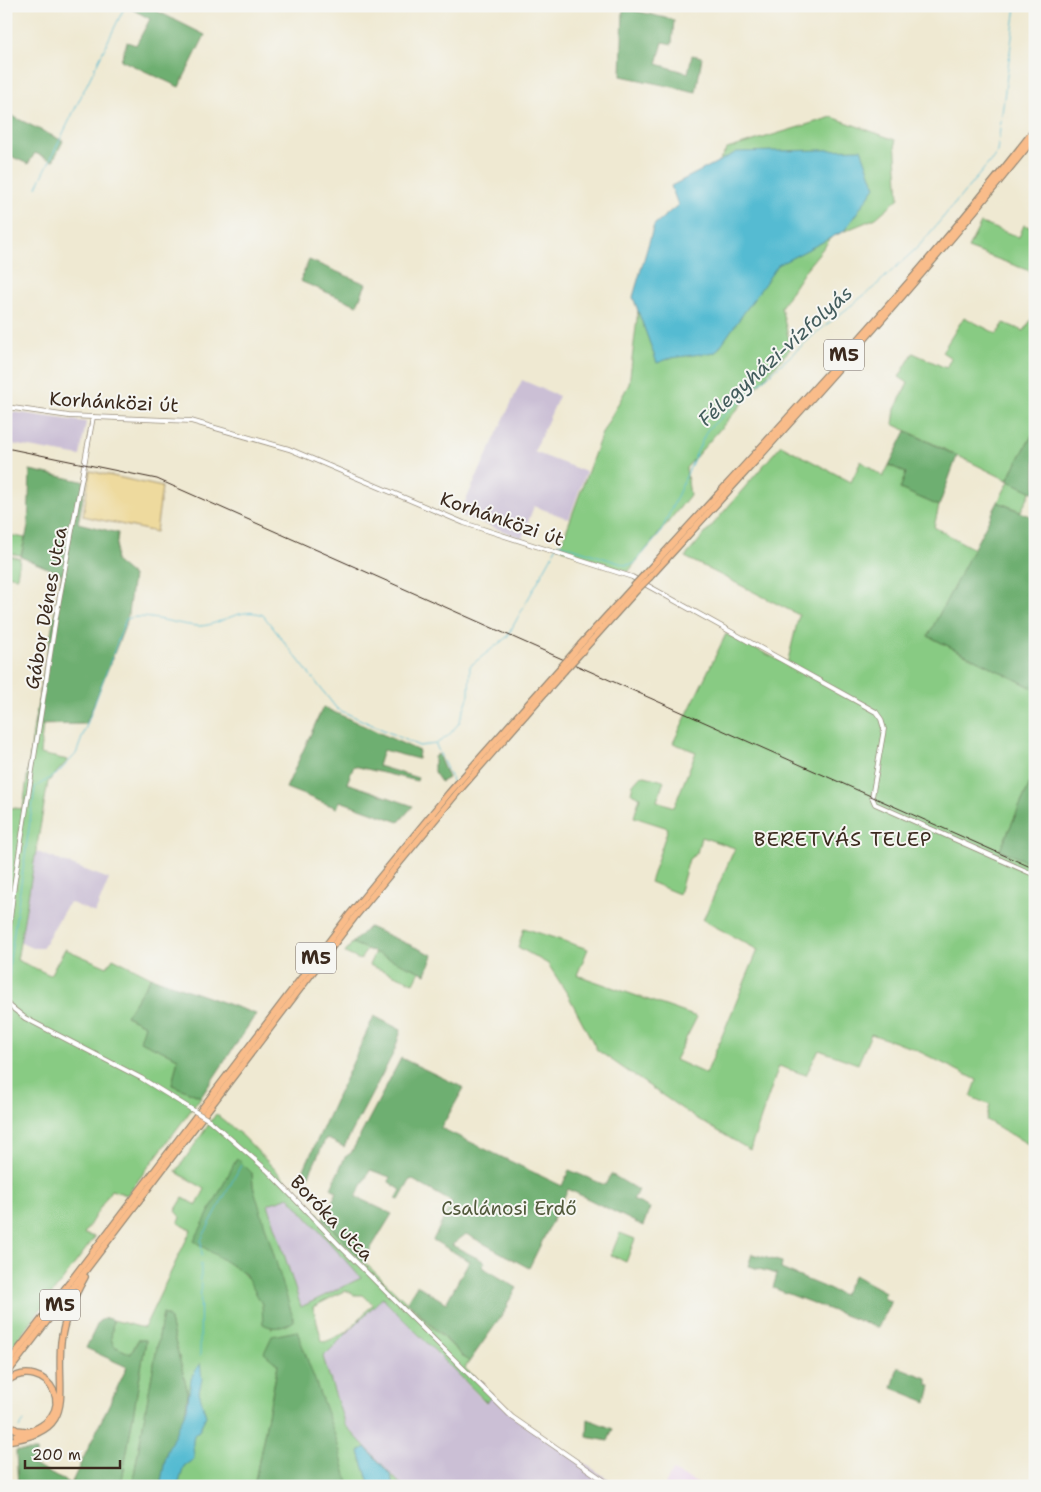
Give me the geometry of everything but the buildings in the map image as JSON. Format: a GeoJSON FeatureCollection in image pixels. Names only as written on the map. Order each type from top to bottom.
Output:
{"type":"FeatureCollection","features":[{"type":"Feature","properties":{"kind":"highway","name":"M5"},"geometry":{"type":"LineString","coordinates":[[647,576],[870,326],[1035,129]]}},
{"type":"Feature","properties":{"kind":"highway","name":"M5"},"geometry":{"type":"LineString","coordinates":[[6,1366],[350,914],[450,793],[873,330],[957,233],[1035,137]]}},
{"type":"Feature","properties":{"kind":"highway","name":"M5"},"geometry":{"type":"LineString","coordinates":[[6,1375],[354,918],[456,793],[562,669]]}},
{"type":"Feature","properties":{"kind":"highway"},"geometry":{"type":"LineString","coordinates":[[8,1439],[43,1431],[55,1419],[60,1405],[61,1348],[66,1318],[76,1293],[105,1246]]}},
{"type":"Feature","properties":{"kind":"highway"},"geometry":{"type":"LineString","coordinates":[[6,1382],[20,1375],[34,1374],[43,1379],[53,1390],[56,1405],[53,1415],[46,1424],[31,1432],[8,1439]]}},
{"type":"Feature","properties":{"kind":"highway"},"geometry":{"type":"LineString","coordinates":[[6,1423],[17,1430],[31,1432]]}},
{"type":"Feature","properties":{"kind":"highway"},"geometry":{"type":"LineString","coordinates":[[6,1445],[8,1439]]}},
{"type":"Feature","properties":{"kind":"street","name":"Korhánközi út"},"geometry":{"type":"LineString","coordinates":[[6,407],[93,418],[191,421],[247,436],[289,449],[464,523],[623,574],[647,585],[874,710],[881,719],[884,729],[873,801],[878,806],[1035,875]]}},
{"type":"Feature","properties":{"kind":"street","name":"Gábor Dénes utca"},"geometry":{"type":"LineString","coordinates":[[6,953],[14,886],[56,617],[93,418]]}},
{"type":"Feature","properties":{"kind":"street","name":"Boróka utca"},"geometry":{"type":"LineString","coordinates":[[6,1003],[25,1018],[141,1078],[192,1108],[208,1120],[268,1171],[345,1252],[512,1417],[612,1486]]}},
{"type":"Feature","properties":{"kind":"shaded area"},"geometry":{"type":"Polygon","coordinates":[[[522,380],[559,396],[534,452],[586,472],[569,519],[534,506],[522,538],[462,516],[464,504],[522,380]]]}},
{"type":"Feature","properties":{"kind":"shaded area"},"geometry":{"type":"Polygon","coordinates":[[[6,411],[86,422],[80,456],[6,443],[6,411]]]}},
{"type":"Feature","properties":{"kind":"shaded area"},"geometry":{"type":"Polygon","coordinates":[[[29,849],[109,879],[95,913],[69,902],[42,948],[32,948],[17,941],[29,849]]]}},
{"type":"Feature","properties":{"kind":"shaded area"},"geometry":{"type":"Polygon","coordinates":[[[289,1197],[361,1278],[301,1307],[268,1204],[289,1197]]]}},
{"type":"Feature","properties":{"kind":"shaded area"},"geometry":{"type":"Polygon","coordinates":[[[382,1298],[485,1402],[493,1396],[518,1420],[619,1486],[402,1486],[345,1425],[323,1357],[382,1298]]]}},
{"type":"Feature","properties":{"kind":"shaded area"},"geometry":{"type":"Polygon","coordinates":[[[673,1471],[703,1486],[664,1486],[673,1471]]]}},
{"type":"Feature","properties":{"kind":"green space"},"geometry":{"type":"Polygon","coordinates":[[[130,6],[147,6],[205,35],[179,87],[121,60],[127,42],[136,45],[150,19],[130,8],[130,6]]]}},
{"type":"Feature","properties":{"kind":"green space"},"geometry":{"type":"Polygon","coordinates":[[[623,8],[674,20],[672,44],[663,42],[657,64],[688,73],[692,55],[702,57],[696,92],[621,76],[623,8]]]}},
{"type":"Feature","properties":{"kind":"green space"},"geometry":{"type":"Polygon","coordinates":[[[6,113],[63,141],[53,161],[35,153],[28,164],[6,154],[6,113]]]}},
{"type":"Feature","properties":{"kind":"green space"},"geometry":{"type":"Polygon","coordinates":[[[832,117],[895,140],[899,198],[876,218],[833,236],[806,269],[781,307],[791,348],[686,468],[690,495],[628,572],[560,548],[602,433],[629,384],[641,286],[719,161],[727,149],[832,117]]]}},
{"type":"Feature","properties":{"kind":"green space"},"geometry":{"type":"Polygon","coordinates":[[[981,223],[1019,237],[1024,225],[1035,229],[1035,273],[968,248],[981,223]]]}},
{"type":"Feature","properties":{"kind":"green space"},"geometry":{"type":"Polygon","coordinates":[[[309,260],[366,284],[357,305],[300,281],[309,260]]]}},
{"type":"Feature","properties":{"kind":"green space"},"geometry":{"type":"Polygon","coordinates":[[[1035,313],[1035,430],[1007,480],[893,424],[895,409],[908,383],[899,377],[913,353],[946,368],[951,358],[942,352],[964,317],[997,334],[1004,323],[1024,331],[1035,313]]]}},
{"type":"Feature","properties":{"kind":"green space"},"geometry":{"type":"Polygon","coordinates":[[[1035,430],[1035,493],[1007,480],[1035,430]]]}},
{"type":"Feature","properties":{"kind":"green space"},"geometry":{"type":"Polygon","coordinates":[[[906,431],[957,456],[939,506],[900,489],[906,473],[889,465],[906,431]]]}},
{"type":"Feature","properties":{"kind":"green space"},"geometry":{"type":"Polygon","coordinates":[[[781,445],[851,482],[861,461],[883,477],[889,465],[906,473],[900,489],[939,506],[934,527],[974,549],[928,636],[1035,689],[1035,772],[1000,850],[1035,865],[1035,1148],[986,1120],[990,1105],[971,1097],[977,1080],[912,1048],[871,1034],[858,1064],[819,1050],[806,1075],[779,1066],[750,1150],[691,1115],[597,1050],[568,995],[548,964],[518,947],[524,928],[588,949],[577,975],[697,1017],[675,1060],[706,1074],[758,950],[703,920],[735,848],[701,837],[697,853],[689,859],[679,894],[650,882],[668,828],[634,817],[640,797],[631,793],[633,784],[641,775],[664,781],[657,801],[674,807],[696,752],[673,743],[726,634],[787,664],[799,615],[685,557],[781,445]]]}},
{"type":"Feature","properties":{"kind":"green space"},"geometry":{"type":"Polygon","coordinates":[[[30,470],[86,482],[78,523],[118,533],[115,561],[133,576],[127,621],[86,724],[34,725],[62,574],[21,557],[28,527],[30,470]]]}},
{"type":"Feature","properties":{"kind":"green space"},"geometry":{"type":"Polygon","coordinates":[[[1009,481],[1031,491],[1021,511],[998,502],[1009,481]]]}},
{"type":"Feature","properties":{"kind":"green space"},"geometry":{"type":"Polygon","coordinates":[[[998,502],[1035,518],[1035,689],[928,636],[998,502]]]}},
{"type":"Feature","properties":{"kind":"green space"},"geometry":{"type":"Polygon","coordinates":[[[8,535],[25,538],[21,555],[6,553],[8,535]]]}},
{"type":"Feature","properties":{"kind":"green space"},"geometry":{"type":"Polygon","coordinates":[[[8,556],[20,558],[17,577],[6,575],[8,556]]]}},
{"type":"Feature","properties":{"kind":"green space"},"geometry":{"type":"Polygon","coordinates":[[[323,707],[419,751],[418,759],[383,750],[378,766],[418,778],[417,781],[354,766],[347,783],[413,806],[399,822],[340,801],[337,808],[286,788],[323,707]]]}},
{"type":"Feature","properties":{"kind":"green space"},"geometry":{"type":"Polygon","coordinates":[[[34,725],[43,725],[40,754],[68,760],[48,782],[17,960],[50,975],[65,949],[107,967],[113,958],[151,977],[126,1016],[145,1025],[141,1041],[178,1058],[172,1085],[201,1097],[127,1195],[111,1190],[84,1234],[95,1237],[6,1355],[6,807],[23,809],[34,725]]]}},
{"type":"Feature","properties":{"kind":"green space"},"geometry":{"type":"Polygon","coordinates":[[[438,754],[448,778],[441,782],[434,772],[434,757],[438,754]]]}},
{"type":"Feature","properties":{"kind":"green space"},"geometry":{"type":"Polygon","coordinates":[[[1035,772],[1035,865],[1000,850],[1035,772]]]}},
{"type":"Feature","properties":{"kind":"green space"},"geometry":{"type":"Polygon","coordinates":[[[369,927],[433,955],[426,974],[352,943],[369,927]]]}},
{"type":"Feature","properties":{"kind":"green space"},"geometry":{"type":"Polygon","coordinates":[[[352,943],[367,949],[360,960],[345,953],[352,943]]]}},
{"type":"Feature","properties":{"kind":"green space"},"geometry":{"type":"Polygon","coordinates":[[[375,952],[420,971],[414,983],[369,965],[375,952]]]}},
{"type":"Feature","properties":{"kind":"green space"},"geometry":{"type":"Polygon","coordinates":[[[151,977],[256,1014],[201,1097],[172,1085],[178,1058],[140,1041],[145,1025],[126,1016],[151,977]]]}},
{"type":"Feature","properties":{"kind":"green space"},"geometry":{"type":"Polygon","coordinates":[[[374,1016],[401,1030],[394,1052],[344,1147],[326,1138],[304,1186],[299,1180],[374,1016]]]}},
{"type":"Feature","properties":{"kind":"green space","name":"Csalánosi Erdő"},"geometry":{"type":"Polygon","coordinates":[[[401,1058],[464,1088],[441,1128],[562,1186],[569,1170],[605,1185],[611,1174],[638,1190],[633,1200],[650,1208],[643,1226],[568,1189],[529,1268],[466,1234],[452,1245],[485,1262],[482,1267],[517,1288],[507,1304],[508,1307],[469,1362],[407,1301],[417,1285],[446,1303],[469,1261],[433,1240],[452,1202],[411,1179],[399,1200],[396,1199],[401,1190],[389,1182],[390,1177],[370,1170],[356,1197],[392,1214],[363,1261],[323,1218],[337,1192],[331,1188],[345,1157],[351,1153],[401,1058]]]}},
{"type":"Feature","properties":{"kind":"green space"},"geometry":{"type":"Polygon","coordinates":[[[216,1114],[244,1137],[363,1261],[469,1362],[465,1368],[493,1396],[486,1402],[382,1298],[323,1357],[345,1425],[402,1486],[393,1486],[391,1475],[359,1452],[370,1486],[349,1486],[342,1464],[278,1364],[254,1486],[176,1486],[179,1474],[190,1452],[188,1393],[169,1317],[163,1314],[132,1486],[121,1486],[146,1340],[138,1340],[131,1354],[114,1346],[111,1339],[113,1320],[144,1328],[191,1230],[178,1223],[181,1218],[175,1211],[183,1198],[197,1205],[205,1189],[176,1172],[216,1114]],[[252,1173],[235,1266],[253,1286],[272,1329],[253,1186],[252,1173]],[[289,1197],[268,1204],[301,1307],[361,1278],[289,1197]],[[344,1291],[313,1307],[322,1341],[325,1342],[347,1332],[373,1304],[363,1295],[354,1295],[344,1291]]]}},
{"type":"Feature","properties":{"kind":"green space"},"geometry":{"type":"Polygon","coordinates":[[[237,1158],[252,1173],[253,1186],[294,1321],[283,1327],[275,1328],[263,1324],[262,1304],[245,1274],[194,1241],[237,1158]]]}},
{"type":"Feature","properties":{"kind":"green space"},"geometry":{"type":"Polygon","coordinates":[[[620,1233],[635,1239],[626,1262],[611,1255],[620,1233]]]}},
{"type":"Feature","properties":{"kind":"green space"},"geometry":{"type":"Polygon","coordinates":[[[752,1254],[782,1262],[781,1269],[843,1295],[854,1275],[885,1292],[884,1299],[891,1301],[878,1328],[773,1288],[777,1274],[748,1266],[752,1254]]]}},
{"type":"Feature","properties":{"kind":"green space"},"geometry":{"type":"Polygon","coordinates":[[[163,1314],[169,1317],[188,1393],[176,1486],[132,1486],[163,1314]]]}},
{"type":"Feature","properties":{"kind":"green space"},"geometry":{"type":"Polygon","coordinates":[[[106,1318],[113,1320],[111,1339],[114,1346],[131,1354],[138,1340],[146,1340],[121,1486],[18,1486],[16,1451],[37,1451],[31,1464],[71,1484],[127,1367],[86,1348],[99,1321],[106,1318]]]}},
{"type":"Feature","properties":{"kind":"green space"},"geometry":{"type":"Polygon","coordinates":[[[297,1331],[336,1438],[349,1486],[254,1486],[278,1365],[264,1353],[272,1336],[297,1331]]]}},
{"type":"Feature","properties":{"kind":"green space"},"geometry":{"type":"Polygon","coordinates":[[[898,1367],[927,1378],[927,1385],[931,1386],[927,1402],[892,1388],[898,1367]]]}},
{"type":"Feature","properties":{"kind":"green space"},"geometry":{"type":"Polygon","coordinates":[[[588,1419],[613,1429],[608,1441],[587,1437],[588,1419]]]}},
{"type":"Feature","properties":{"kind":"sand"},"geometry":{"type":"Polygon","coordinates":[[[90,471],[162,487],[156,532],[83,516],[90,471]]]}},
{"type":"Feature","properties":{"kind":"water"},"geometry":{"type":"Polygon","coordinates":[[[861,149],[875,187],[844,231],[778,265],[716,352],[671,358],[657,363],[633,297],[654,225],[678,205],[671,186],[737,152],[861,149]]]}},
{"type":"Feature","properties":{"kind":"water"},"geometry":{"type":"Polygon","coordinates":[[[200,1363],[202,1379],[199,1392],[206,1416],[198,1432],[195,1433],[193,1443],[194,1459],[184,1466],[178,1486],[160,1486],[167,1451],[187,1408],[191,1379],[200,1363]]]}},
{"type":"Feature","properties":{"kind":"water"},"geometry":{"type":"Polygon","coordinates":[[[365,1447],[391,1475],[393,1486],[370,1486],[359,1452],[365,1447]]]}},
{"type":"Feature","properties":{"kind":"waterway"},"geometry":{"type":"LineString","coordinates":[[37,187],[125,6]]}},
{"type":"Feature","properties":{"kind":"waterway","name":"Félegyházi-vízfolyás"},"geometry":{"type":"LineString","coordinates":[[554,551],[558,543],[625,565],[634,564],[660,534],[707,430],[816,333],[872,289],[918,247],[997,152],[1016,6]]}},
{"type":"Feature","properties":{"kind":"waterway","name":"Félegyházi-vízfolyás"},"geometry":{"type":"LineString","coordinates":[[8,993],[10,959],[35,787],[57,774],[76,754],[126,619],[143,617],[200,626],[216,623],[239,614],[255,613],[263,615],[337,709],[419,746],[436,744],[449,735],[459,723],[469,695],[470,666],[507,637],[553,554]]}},
{"type":"Feature","properties":{"kind":"waterway"},"geometry":{"type":"LineString","coordinates":[[436,745],[453,783]]}},
{"type":"Feature","properties":{"kind":"waterway"},"geometry":{"type":"LineString","coordinates":[[202,1256],[201,1240],[241,1165]]}},
{"type":"Feature","properties":{"kind":"waterway"},"geometry":{"type":"LineString","coordinates":[[200,1356],[201,1264]]}},
{"type":"Feature","properties":{"kind":"waterway"},"geometry":{"type":"LineString","coordinates":[[19,1428],[24,1421]]}},
{"type":"Feature","properties":{"kind":"railway"},"geometry":{"type":"LineString","coordinates":[[6,448],[157,479],[1035,869]]}},
{"type":"Feature","properties":{"kind":"district","name":"BERETVÁS TELEP"},"geometry":{"type":"Point","coordinates":[843,839]}}]}
